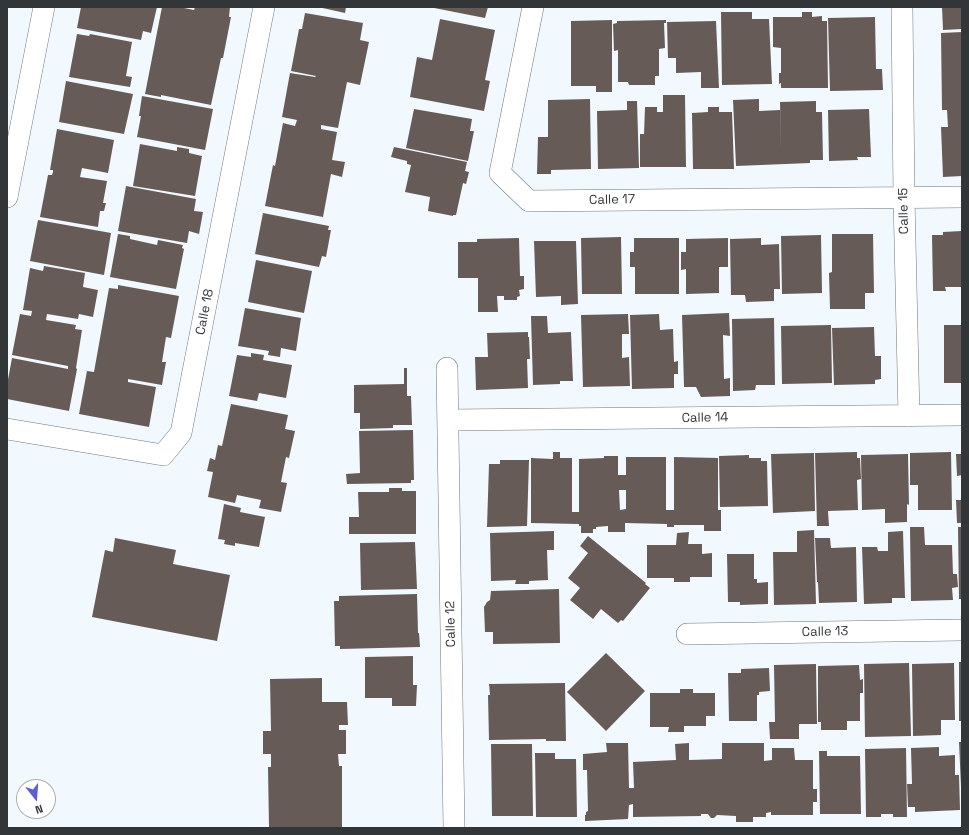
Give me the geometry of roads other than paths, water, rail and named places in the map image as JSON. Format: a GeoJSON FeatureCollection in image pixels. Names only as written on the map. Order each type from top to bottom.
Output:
{"type":"FeatureCollection","features":[{"type":"Feature","properties":{"kind":"street"},"geometry":{"type":"LineString","coordinates":[[7,197],[44,7]]}},
{"type":"Feature","properties":{"kind":"street","name":"Calle 18"},"geometry":{"type":"LineString","coordinates":[[7,429],[163,455],[181,433],[264,7]]}},
{"type":"Feature","properties":{"kind":"street","name":"Calle 17"},"geometry":{"type":"LineString","coordinates":[[533,7],[500,173],[529,201],[904,197]]}},
{"type":"Feature","properties":{"kind":"street","name":"Calle 15"},"geometry":{"type":"LineString","coordinates":[[902,7],[904,197],[909,416]]}},
{"type":"Feature","properties":{"kind":"street"},"geometry":{"type":"LineString","coordinates":[[904,197],[962,197]]}},
{"type":"Feature","properties":{"kind":"street","name":"Calle 12"},"geometry":{"type":"LineString","coordinates":[[447,368],[454,828]]}},
{"type":"Feature","properties":{"kind":"street","name":"Calle 14"},"geometry":{"type":"LineString","coordinates":[[448,420],[909,416],[962,414]]}},
{"type":"Feature","properties":{"kind":"street","name":"Calle 13"},"geometry":{"type":"LineString","coordinates":[[687,634],[962,630]]}}]}
